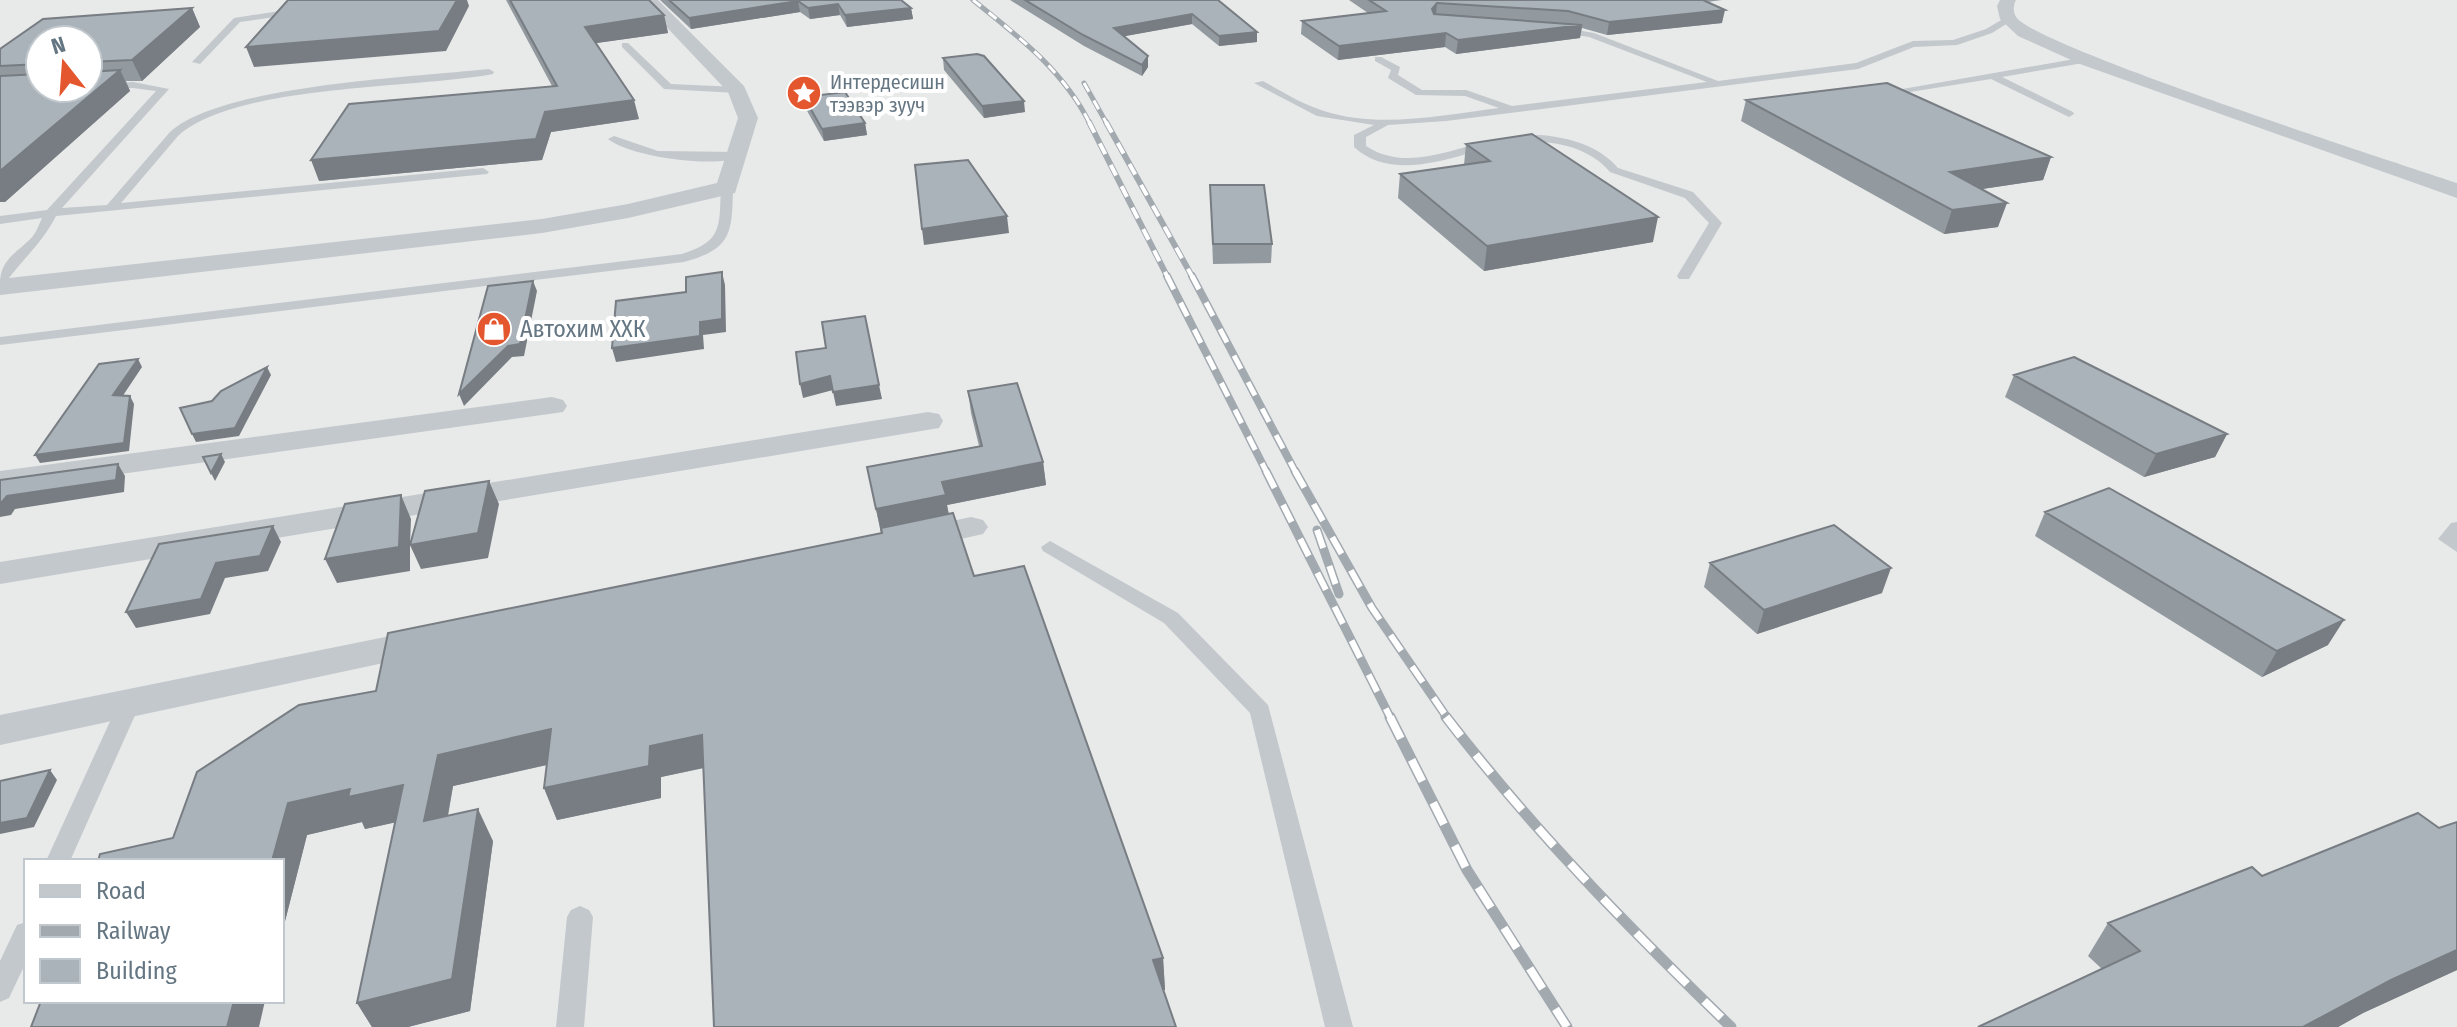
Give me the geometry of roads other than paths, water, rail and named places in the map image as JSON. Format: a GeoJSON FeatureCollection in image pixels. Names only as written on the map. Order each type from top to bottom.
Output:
{"type":"FeatureCollection","features":[{"type":"Feature","properties":{"kind":"street"},"geometry":{"type":"LineString","coordinates":[[0,287],[542,226],[628,211],[727,188],[748,118],[737,90],[649,0]]}},
{"type":"Feature","properties":{"kind":"street"},"geometry":{"type":"LineString","coordinates":[[2008,10],[2024,32],[2086,60],[2457,191]]}},
{"type":"Feature","properties":{"kind":"street"},"geometry":{"type":"LineString","coordinates":[[0,481],[552,406]]}},
{"type":"Feature","properties":{"kind":"street"},"geometry":{"type":"LineString","coordinates":[[0,573],[928,421]]}},
{"type":"Feature","properties":{"kind":"street"},"geometry":{"type":"LineString","coordinates":[[877,546],[971,527]]}},
{"type":"Feature","properties":{"kind":"street"},"geometry":{"type":"LineString","coordinates":[[1,732],[456,635]]}},
{"type":"Feature","properties":{"kind":"lane"},"geometry":{"type":"LineString","coordinates":[[197,62],[237,20],[314,10]]}},
{"type":"Feature","properties":{"kind":"lane"},"geometry":{"type":"LineString","coordinates":[[1259,83],[1306,109],[1343,119],[1385,123],[1858,66],[1913,44],[1954,43],[1989,31],[2008,10]]}},
{"type":"Feature","properties":{"kind":"lane"},"geometry":{"type":"LineString","coordinates":[[1545,29],[1591,35],[1720,83]]}},
{"type":"Feature","properties":{"kind":"lane"},"geometry":{"type":"LineString","coordinates":[[625,45],[668,87],[737,90]]}},
{"type":"Feature","properties":{"kind":"lane"},"geometry":{"type":"LineString","coordinates":[[1378,59],[1397,69],[1392,76],[1420,93],[1466,93],[1511,109]]}},
{"type":"Feature","properties":{"kind":"lane"},"geometry":{"type":"LineString","coordinates":[[1860,97],[2086,60]]}},
{"type":"Feature","properties":{"kind":"lane"},"geometry":{"type":"LineString","coordinates":[[111,208],[185,124],[201,116],[257,101],[489,72]]}},
{"type":"Feature","properties":{"kind":"lane"},"geometry":{"type":"LineString","coordinates":[[1995,77],[2069,114]]}},
{"type":"Feature","properties":{"kind":"lane"},"geometry":{"type":"LineString","coordinates":[[0,280],[20,254],[39,237],[51,213],[164,89],[133,85],[104,87]]}},
{"type":"Feature","properties":{"kind":"lane"},"geometry":{"type":"LineString","coordinates":[[1385,123],[1360,135],[1360,147],[1372,157],[1401,163],[1525,138],[1575,144],[1609,161],[1614,170],[1689,195],[1716,223],[1684,276]]}},
{"type":"Feature","properties":{"kind":"lane"},"geometry":{"type":"LineString","coordinates":[[614,139],[649,154],[738,155]]}},
{"type":"Feature","properties":{"kind":"lane"},"geometry":{"type":"LineString","coordinates":[[0,220],[483,172]]}},
{"type":"Feature","properties":{"kind":"lane"},"geometry":{"type":"LineString","coordinates":[[0,341],[684,258],[709,251],[721,242],[726,228],[727,188]]}},
{"type":"Feature","properties":{"kind":"lane"},"geometry":{"type":"LineString","coordinates":[[2457,527],[2447,539],[2457,546]]}},
{"type":"Feature","properties":{"kind":"lane"},"geometry":{"type":"LineString","coordinates":[[1050,547],[1171,618],[1260,710],[1339,1027]]}},
{"type":"Feature","properties":{"kind":"lane"},"geometry":{"type":"LineString","coordinates":[[59,859],[129,704]]}},
{"type":"Feature","properties":{"kind":"lane"},"geometry":{"type":"LineString","coordinates":[[570,1027],[580,917]]}},
{"type":"Feature","properties":{"kind":"lane"},"geometry":{"type":"LineString","coordinates":[[0,990],[24,937]]}},
{"type":"Feature","properties":{"kind":"railway"},"geometry":{"type":"LineString","coordinates":[[973,0],[1023,41],[1053,71],[1090,124]]}},
{"type":"Feature","properties":{"kind":"railway"},"geometry":{"type":"LineString","coordinates":[[1084,83],[1107,124]]}},
{"type":"Feature","properties":{"kind":"railway"},"geometry":{"type":"LineString","coordinates":[[1089,122],[1168,278]]}},
{"type":"Feature","properties":{"kind":"railway"},"geometry":{"type":"LineString","coordinates":[[1106,122],[1193,278]]}},
{"type":"Feature","properties":{"kind":"railway"},"geometry":{"type":"LineString","coordinates":[[1167,276],[1267,473]]}},
{"type":"Feature","properties":{"kind":"railway"},"geometry":{"type":"LineString","coordinates":[[1192,276],[1296,473]]}},
{"type":"Feature","properties":{"kind":"railway"},"geometry":{"type":"LineString","coordinates":[[1266,471],[1391,719]]}},
{"type":"Feature","properties":{"kind":"railway"},"geometry":{"type":"LineString","coordinates":[[1295,471],[1372,608],[1448,719]]}},
{"type":"Feature","properties":{"kind":"railway"},"geometry":{"type":"LineString","coordinates":[[1317,530],[1339,594]]}},
{"type":"Feature","properties":{"kind":"railway"},"geometry":{"type":"LineString","coordinates":[[1390,717],[1467,870],[1567,1027]]}},
{"type":"Feature","properties":{"kind":"railway"},"geometry":{"type":"LineString","coordinates":[[1446,717],[1513,799],[1583,877],[1731,1027]]}},
{"type":"Feature","properties":{"kind":"place","name":"Интердесишн тээвэр зууч"},"geometry":{"type":"Point","coordinates":[804,93]}},
{"type":"Feature","properties":{"kind":"place","name":"Автохим ХХК"},"geometry":{"type":"Point","coordinates":[494,329]}}]}
